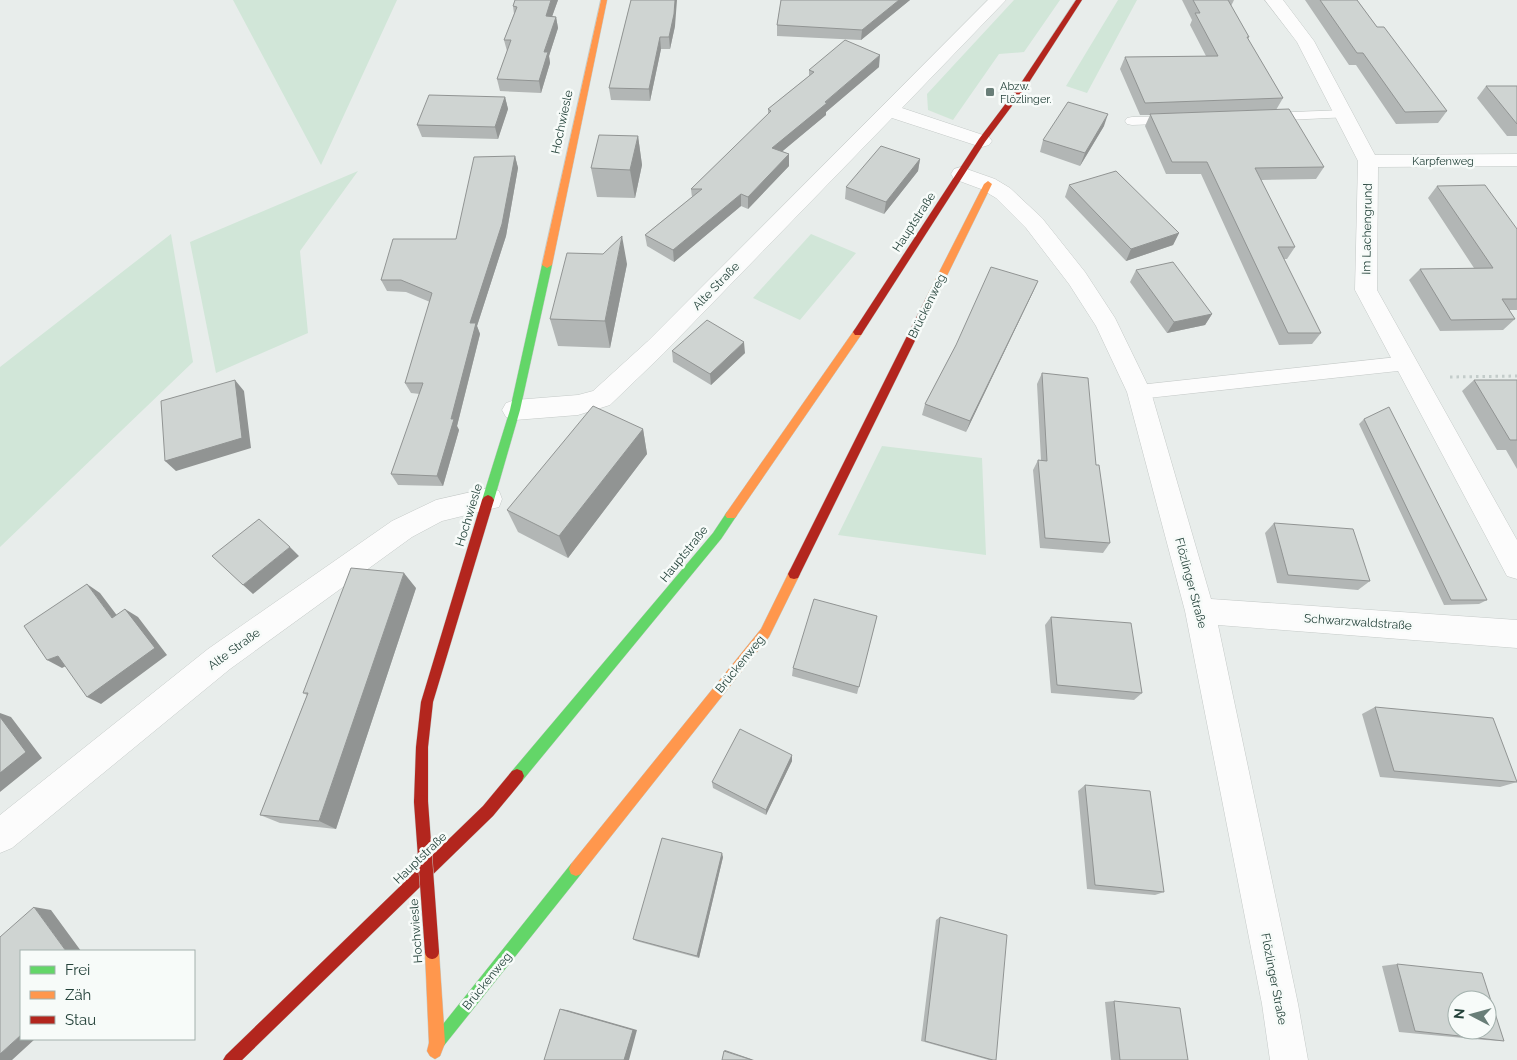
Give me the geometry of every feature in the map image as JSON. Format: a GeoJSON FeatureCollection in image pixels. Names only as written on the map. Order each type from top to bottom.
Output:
{"type":"FeatureCollection","features":[{"type":"Feature","properties":{"kind":"street","name":"Hochwiesle"},"geometry":{"type":"LineString","coordinates":[[435,1051],[432,952],[421,802],[422,747],[427,702],[515,410],[604,0]]}},
{"type":"Feature","properties":{"kind":"street","name":"Alte Straße"},"geometry":{"type":"LineString","coordinates":[[515,410],[578,406],[601,398],[656,348],[997,0]]}},
{"type":"Feature","properties":{"kind":"street","name":"Hauptstraße"},"geometry":{"type":"LineString","coordinates":[[231,1060],[488,810],[717,536],[884,294],[982,141],[1022,87],[1079,0]]}},
{"type":"Feature","properties":{"kind":"street","name":"Im Lachengrund"},"geometry":{"type":"LineString","coordinates":[[1274,0],[1305,41],[1368,161],[1366,290],[1517,566]]}},
{"type":"Feature","properties":{"kind":"street"},"geometry":{"type":"LineString","coordinates":[[889,110],[982,141]]}},
{"type":"Feature","properties":{"kind":"street","name":"Karpfenweg"},"geometry":{"type":"LineString","coordinates":[[1368,161],[1517,160]]}},
{"type":"Feature","properties":{"kind":"street","name":"Flözlinger Straße"},"geometry":{"type":"LineString","coordinates":[[961,174],[988,184],[1003,193],[1034,223],[1077,278],[1106,324],[1139,392],[1200,611],[1278,994],[1289,1060]]}},
{"type":"Feature","properties":{"kind":"street","name":"Brückenweg"},"geometry":{"type":"LineString","coordinates":[[435,1051],[764,633],[988,184]]}},
{"type":"Feature","properties":{"kind":"street","name":"Alte Straße"},"geometry":{"type":"LineString","coordinates":[[0,836],[219,659],[402,529],[436,510],[489,499]]}},
{"type":"Feature","properties":{"kind":"street","name":"Schwarzwaldstraße"},"geometry":{"type":"LineString","coordinates":[[1200,611],[1517,634]]}},
{"type":"Feature","properties":{"kind":"lane"},"geometry":{"type":"LineString","coordinates":[[1257,117],[1344,114]]}},
{"type":"Feature","properties":{"kind":"lane"},"geometry":{"type":"LineString","coordinates":[[1132,121],[1190,119]]}},
{"type":"Feature","properties":{"kind":"lane"},"geometry":{"type":"LineString","coordinates":[[1139,392],[1411,371]]}},
{"type":"Feature","properties":{"kind":"lane","name":"Brückenweg"},"geometry":{"type":"LineString","coordinates":[[416,1060],[435,1051]]}},
{"type":"Feature","properties":{"kind":"path"},"geometry":{"type":"LineString","coordinates":[[1411,371],[1517,376]]}},
{"type":"Feature","properties":{"kind":"green space"},"geometry":{"type":"Polygon","coordinates":[[[233,0],[397,0],[321,165],[233,0]]]}},
{"type":"Feature","properties":{"kind":"green space"},"geometry":{"type":"Polygon","coordinates":[[[1014,0],[1060,0],[1024,52],[999,54],[953,120],[928,110],[927,94],[1014,0]]]}},
{"type":"Feature","properties":{"kind":"green space"},"geometry":{"type":"Polygon","coordinates":[[[1118,0],[1137,0],[1087,93],[1066,86],[1118,0]]]}},
{"type":"Feature","properties":{"kind":"green space"},"geometry":{"type":"Polygon","coordinates":[[[358,171],[300,251],[308,333],[216,373],[190,242],[358,171]]]}},
{"type":"Feature","properties":{"kind":"green space"},"geometry":{"type":"Polygon","coordinates":[[[171,234],[193,362],[0,547],[0,367],[171,234]]]}},
{"type":"Feature","properties":{"kind":"green space"},"geometry":{"type":"Polygon","coordinates":[[[811,234],[856,253],[800,320],[753,298],[811,234]]]}},
{"type":"Feature","properties":{"kind":"green space"},"geometry":{"type":"Polygon","coordinates":[[[882,446],[982,458],[986,555],[838,535],[882,446]]]}},
{"type":"Feature","properties":{"kind":"building"},"geometry":{"type":"Polygon","coordinates":[[[515,0],[551,0],[546,16],[556,17],[544,52],[548,52],[539,81],[497,79],[511,40],[504,40],[517,7],[513,6],[515,0]]]}},
{"type":"Feature","properties":{"kind":"building"},"geometry":{"type":"Polygon","coordinates":[[[631,0],[675,0],[669,37],[660,37],[649,89],[609,88],[631,0]]]}},
{"type":"Feature","properties":{"kind":"building"},"geometry":{"type":"Polygon","coordinates":[[[781,0],[899,0],[862,30],[777,25],[781,0]]]}},
{"type":"Feature","properties":{"kind":"building"},"geometry":{"type":"Polygon","coordinates":[[[1193,0],[1228,0],[1249,37],[1247,37],[1283,98],[1145,103],[1125,57],[1218,56],[1195,13],[1200,13],[1193,0]]]}},
{"type":"Feature","properties":{"kind":"building"},"geometry":{"type":"Polygon","coordinates":[[[1320,0],[1357,0],[1377,27],[1384,27],[1447,111],[1405,112],[1363,53],[1357,53],[1320,0]]]}},
{"type":"Feature","properties":{"kind":"building"},"geometry":{"type":"Polygon","coordinates":[[[845,40],[880,55],[825,102],[827,103],[772,148],[789,154],[748,197],[741,194],[673,250],[645,235],[702,189],[691,189],[771,111],[768,109],[814,72],[809,70],[845,40]]]}},
{"type":"Feature","properties":{"kind":"building"},"geometry":{"type":"Polygon","coordinates":[[[1486,86],[1517,86],[1517,124],[1486,86]]]}},
{"type":"Feature","properties":{"kind":"building"},"geometry":{"type":"Polygon","coordinates":[[[429,95],[505,97],[495,127],[417,125],[429,95]]]}},
{"type":"Feature","properties":{"kind":"building"},"geometry":{"type":"Polygon","coordinates":[[[1068,102],[1108,114],[1085,153],[1043,140],[1068,102]]]}},
{"type":"Feature","properties":{"kind":"building"},"geometry":{"type":"Polygon","coordinates":[[[1289,109],[1324,167],[1255,168],[1295,247],[1278,247],[1321,333],[1288,333],[1207,162],[1172,162],[1150,114],[1289,109]]]}},
{"type":"Feature","properties":{"kind":"building"},"geometry":{"type":"Polygon","coordinates":[[[599,135],[638,136],[630,170],[591,168],[599,135]]]}},
{"type":"Feature","properties":{"kind":"building"},"geometry":{"type":"Polygon","coordinates":[[[881,146],[920,159],[886,202],[846,187],[881,146]]]}},
{"type":"Feature","properties":{"kind":"building"},"geometry":{"type":"Polygon","coordinates":[[[515,156],[502,224],[470,323],[476,323],[451,419],[454,419],[437,476],[391,474],[423,383],[405,383],[432,293],[401,280],[381,280],[393,239],[456,239],[474,157],[515,156]]]}},
{"type":"Feature","properties":{"kind":"building"},"geometry":{"type":"Polygon","coordinates":[[[1116,171],[1179,233],[1131,249],[1069,185],[1116,171]]]}},
{"type":"Feature","properties":{"kind":"building"},"geometry":{"type":"Polygon","coordinates":[[[1485,185],[1517,229],[1517,299],[1502,299],[1515,319],[1451,320],[1420,269],[1493,268],[1437,186],[1485,185]]]}},
{"type":"Feature","properties":{"kind":"building"},"geometry":{"type":"Polygon","coordinates":[[[622,236],[605,321],[550,319],[567,253],[603,254],[622,236]]]}},
{"type":"Feature","properties":{"kind":"building"},"geometry":{"type":"Polygon","coordinates":[[[1173,262],[1212,314],[1174,322],[1136,270],[1173,262]]]}},
{"type":"Feature","properties":{"kind":"building"},"geometry":{"type":"Polygon","coordinates":[[[991,267],[1038,281],[970,421],[925,404],[956,345],[991,267]]]}},
{"type":"Feature","properties":{"kind":"building"},"geometry":{"type":"Polygon","coordinates":[[[707,320],[744,342],[710,374],[672,351],[707,320]]]}},
{"type":"Feature","properties":{"kind":"building"},"geometry":{"type":"Polygon","coordinates":[[[1042,373],[1088,378],[1096,465],[1099,465],[1110,543],[1045,538],[1038,460],[1047,461],[1042,373]]]}},
{"type":"Feature","properties":{"kind":"building"},"geometry":{"type":"Polygon","coordinates":[[[235,380],[242,438],[165,461],[161,401],[235,380]]]}},
{"type":"Feature","properties":{"kind":"building"},"geometry":{"type":"Polygon","coordinates":[[[1474,380],[1517,380],[1517,440],[1510,440],[1474,380]]]}},
{"type":"Feature","properties":{"kind":"building"},"geometry":{"type":"Polygon","coordinates":[[[593,406],[643,429],[559,536],[507,510],[593,406]]]}},
{"type":"Feature","properties":{"kind":"building"},"geometry":{"type":"Polygon","coordinates":[[[1389,407],[1487,600],[1451,600],[1364,419],[1389,407]]]}},
{"type":"Feature","properties":{"kind":"building"},"geometry":{"type":"Polygon","coordinates":[[[259,519],[290,547],[243,585],[212,556],[259,519]]]}},
{"type":"Feature","properties":{"kind":"building"},"geometry":{"type":"Polygon","coordinates":[[[1274,523],[1353,529],[1370,581],[1288,575],[1274,523]]]}},
{"type":"Feature","properties":{"kind":"building"},"geometry":{"type":"Polygon","coordinates":[[[351,568],[404,573],[319,821],[260,815],[308,693],[303,693],[351,568]]]}},
{"type":"Feature","properties":{"kind":"building"},"geometry":{"type":"Polygon","coordinates":[[[87,584],[112,618],[125,609],[155,648],[87,697],[58,656],[47,660],[24,626],[87,584]]]}},
{"type":"Feature","properties":{"kind":"building"},"geometry":{"type":"Polygon","coordinates":[[[814,599],[877,616],[859,687],[793,668],[814,599]]]}},
{"type":"Feature","properties":{"kind":"building"},"geometry":{"type":"Polygon","coordinates":[[[1051,617],[1131,623],[1142,693],[1057,685],[1051,617]]]}},
{"type":"Feature","properties":{"kind":"building"},"geometry":{"type":"Polygon","coordinates":[[[1375,707],[1493,718],[1517,782],[1394,771],[1375,707]]]}},
{"type":"Feature","properties":{"kind":"building"},"geometry":{"type":"Polygon","coordinates":[[[0,717],[26,752],[0,773],[0,717]]]}},
{"type":"Feature","properties":{"kind":"building"},"geometry":{"type":"Polygon","coordinates":[[[740,729],[792,755],[766,810],[712,782],[740,729]]]}},
{"type":"Feature","properties":{"kind":"building"},"geometry":{"type":"Polygon","coordinates":[[[1085,785],[1150,791],[1164,892],[1095,885],[1085,785]]]}},
{"type":"Feature","properties":{"kind":"building"},"geometry":{"type":"Polygon","coordinates":[[[662,838],[722,853],[697,956],[633,939],[662,838]]]}},
{"type":"Feature","properties":{"kind":"building"},"geometry":{"type":"Polygon","coordinates":[[[34,907],[65,950],[20,950],[20,1036],[0,1054],[0,937],[34,907]]]}},
{"type":"Feature","properties":{"kind":"building"},"geometry":{"type":"Polygon","coordinates":[[[940,917],[1007,935],[996,1060],[925,1041],[940,917]]]}},
{"type":"Feature","properties":{"kind":"building"},"geometry":{"type":"Polygon","coordinates":[[[1397,964],[1482,973],[1488,990],[1447,990],[1447,1035],[1415,1031],[1397,964]]]}},
{"type":"Feature","properties":{"kind":"building"},"geometry":{"type":"Polygon","coordinates":[[[1114,1001],[1180,1008],[1188,1060],[1120,1060],[1114,1001]]]}},
{"type":"Feature","properties":{"kind":"building"},"geometry":{"type":"Polygon","coordinates":[[[560,1009],[633,1030],[624,1060],[544,1060],[560,1009]]]}},
{"type":"Feature","properties":{"kind":"building"},"geometry":{"type":"Polygon","coordinates":[[[1497,1019],[1504,1041],[1495,1040],[1497,1040],[1497,1019]]]}},
{"type":"Feature","properties":{"kind":"building"},"geometry":{"type":"Polygon","coordinates":[[[724,1051],[752,1060],[722,1060],[724,1051]]]}},
{"type":"Feature","properties":{"kind":"traffic: fast"},"geometry":{"type":"LineString","coordinates":[[488,500],[515,410],[547,265]]}},
{"type":"Feature","properties":{"kind":"traffic: fast"},"geometry":{"type":"LineString","coordinates":[[517,776],[717,536],[731,515]]}},
{"type":"Feature","properties":{"kind":"traffic: fast"},"geometry":{"type":"LineString","coordinates":[[437,1043],[576,869]]}},
{"type":"Feature","properties":{"kind":"traffic: slow"},"geometry":{"type":"LineString","coordinates":[[547,265],[604,0]]}},
{"type":"Feature","properties":{"kind":"traffic: slow"},"geometry":{"type":"LineString","coordinates":[[932,296],[988,184]]}},
{"type":"Feature","properties":{"kind":"traffic: slow"},"geometry":{"type":"LineString","coordinates":[[731,515],[858,332]]}},
{"type":"Feature","properties":{"kind":"traffic: slow"},"geometry":{"type":"LineString","coordinates":[[576,869],[765,633],[794,574]]}},
{"type":"Feature","properties":{"kind":"traffic: slow"},"geometry":{"type":"LineString","coordinates":[[432,952],[437,1043],[435,1051]]}},
{"type":"Feature","properties":{"kind":"traffic: jam"},"geometry":{"type":"LineString","coordinates":[[858,332],[982,141],[1022,87],[1079,0]]}},
{"type":"Feature","properties":{"kind":"traffic: jam"},"geometry":{"type":"LineString","coordinates":[[794,574],[932,296]]}},
{"type":"Feature","properties":{"kind":"traffic: jam"},"geometry":{"type":"LineString","coordinates":[[421,802],[422,747],[427,702],[488,500]]}},
{"type":"Feature","properties":{"kind":"traffic: jam"},"geometry":{"type":"LineString","coordinates":[[231,1060],[488,811],[517,776]]}},
{"type":"Feature","properties":{"kind":"traffic: jam"},"geometry":{"type":"LineString","coordinates":[[421,802],[432,952]]}},
{"type":"Feature","properties":{"kind":"place","name":"Abzw. Flözlinger."},"geometry":{"type":"Point","coordinates":[990,92]}}]}
